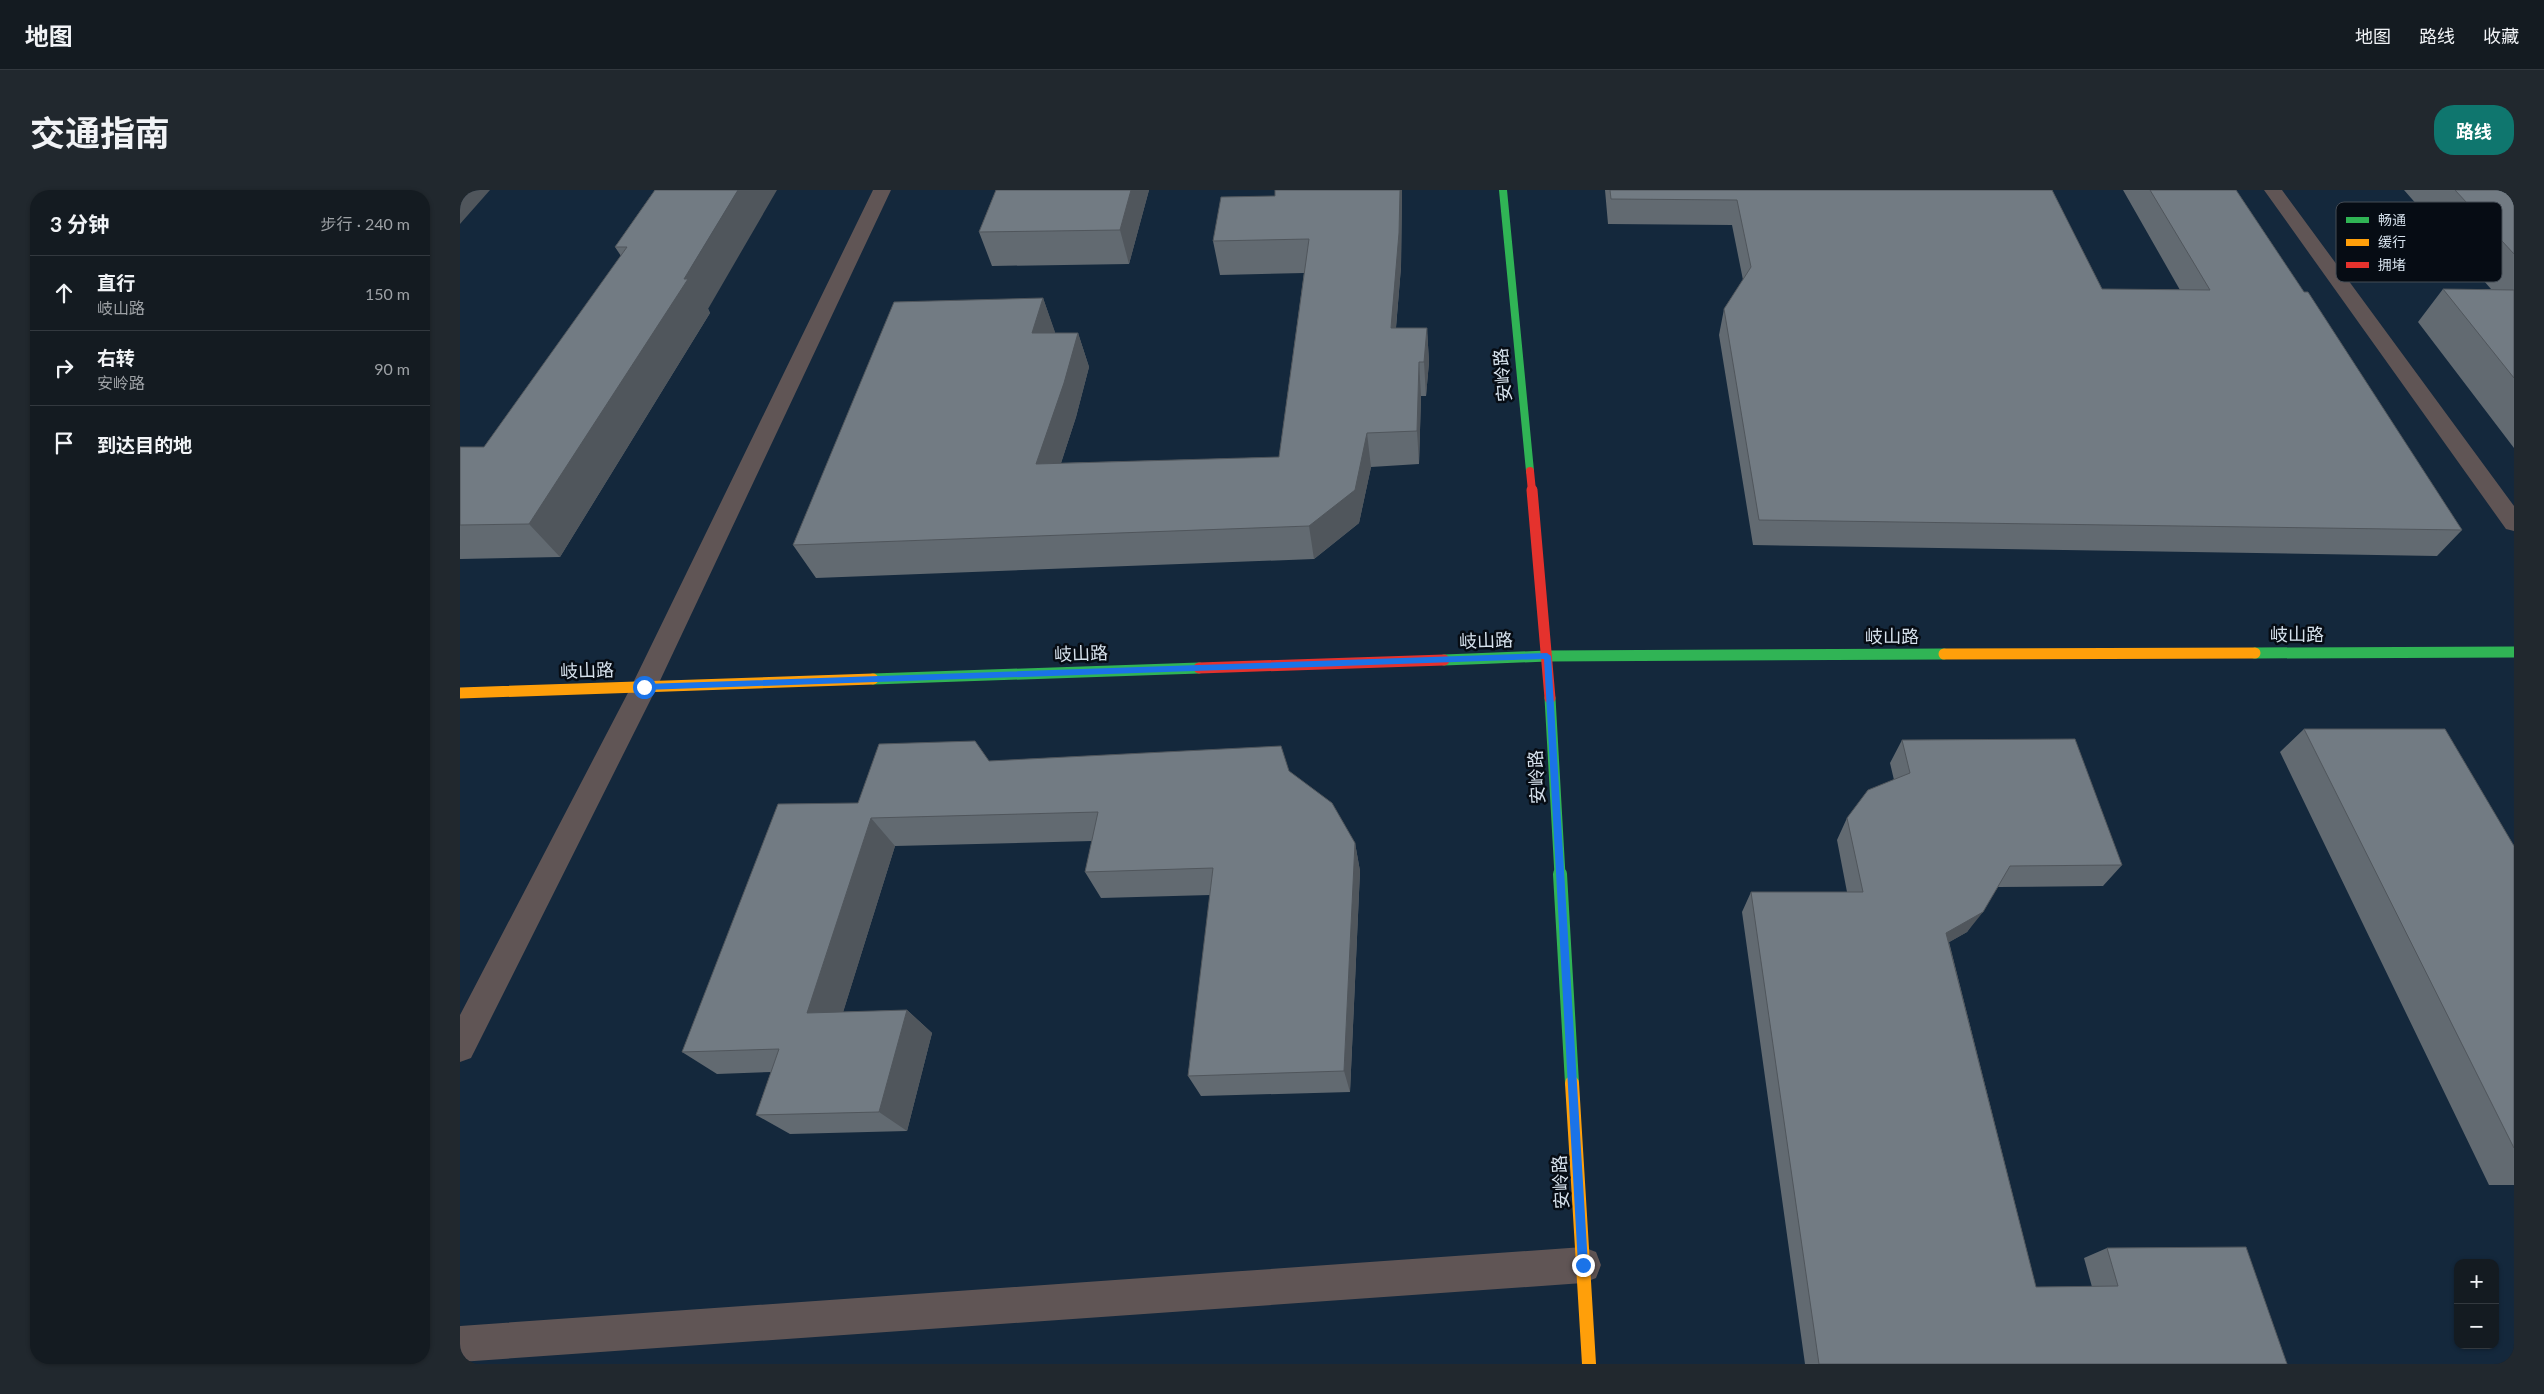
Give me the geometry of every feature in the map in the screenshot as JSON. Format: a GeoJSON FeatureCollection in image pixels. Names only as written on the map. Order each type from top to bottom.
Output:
{"type":"FeatureCollection","features":[{"type":"Feature","properties":{"kind":"main road","name":"安岭路"},"geometry":{"type":"LineString","coordinates":[[1502,190],[1547,656],[1589,1364]]}},
{"type":"Feature","properties":{"kind":"main road","name":"岐山路"},"geometry":{"type":"LineString","coordinates":[[460,693],[1547,656],[2514,652]]}},
{"type":"Feature","properties":{"kind":"street"},"geometry":{"type":"LineString","coordinates":[[460,1047],[644,687],[882,190]]}},
{"type":"Feature","properties":{"kind":"street"},"geometry":{"type":"LineString","coordinates":[[2273,190],[2336,277]]}},
{"type":"Feature","properties":{"kind":"street"},"geometry":{"type":"LineString","coordinates":[[2340,282],[2514,523]]}},
{"type":"Feature","properties":{"kind":"street"},"geometry":{"type":"LineString","coordinates":[[460,1344],[1583,1265]]}},
{"type":"Feature","properties":{"kind":"shaded area"},"geometry":{"type":"Polygon","coordinates":[[[460,190],[2514,190],[2514,1364],[460,1364],[460,190]]]}},
{"type":"Feature","properties":{"kind":"building"},"geometry":{"type":"Polygon","coordinates":[[[655,190],[738,190],[684,279],[688,279],[529,524],[460,525],[460,447],[484,447],[627,247],[615,247],[655,190]]]}},
{"type":"Feature","properties":{"kind":"building"},"geometry":{"type":"Polygon","coordinates":[[[996,190],[1131,190],[1120,230],[979,232],[996,190]]]}},
{"type":"Feature","properties":{"kind":"building"},"geometry":{"type":"Polygon","coordinates":[[[1275,190],[1400,190],[1399,233],[1391,328],[1427,328],[1424,362],[1419,362],[1417,431],[1367,433],[1355,490],[1309,526],[793,545],[894,302],[1043,298],[1032,333],[1078,333],[1064,383],[1036,464],[1279,457],[1309,239],[1213,241],[1221,197],[1275,196],[1275,190]]]}},
{"type":"Feature","properties":{"kind":"building"},"geometry":{"type":"Polygon","coordinates":[[[1610,190],[2052,190],[2102,289],[2210,290],[2150,190],[2236,190],[2304,292],[2308,292],[2462,530],[1759,520],[1724,309],[1751,267],[1737,200],[1611,199],[1610,190]]]}},
{"type":"Feature","properties":{"kind":"building"},"geometry":{"type":"Polygon","coordinates":[[[2455,190],[2514,190],[2514,254],[2502,241],[2502,202],[2466,202],[2455,190]]]}},
{"type":"Feature","properties":{"kind":"building"},"geometry":{"type":"Polygon","coordinates":[[[2443,289],[2514,290],[2514,378],[2443,289]]]}},
{"type":"Feature","properties":{"kind":"building"},"geometry":{"type":"Polygon","coordinates":[[[2304,729],[2445,729],[2514,846],[2514,1148],[2304,729]]]}},
{"type":"Feature","properties":{"kind":"building"},"geometry":{"type":"Polygon","coordinates":[[[2075,739],[2122,865],[2010,866],[1983,912],[1946,933],[2036,1287],[2118,1286],[2107,1248],[2246,1247],[2287,1364],[1819,1364],[1751,892],[1863,892],[1847,818],[1868,790],[1910,773],[1902,740],[2075,739]]]}},
{"type":"Feature","properties":{"kind":"building"},"geometry":{"type":"Polygon","coordinates":[[[975,741],[989,761],[1281,746],[1289,771],[1332,803],[1355,843],[1344,1071],[1188,1076],[1213,868],[1085,872],[1098,812],[871,818],[807,1013],[907,1010],[879,1112],[756,1115],[779,1049],[682,1052],[778,804],[858,803],[879,744],[975,741]]]}},
{"type":"Feature","properties":{"kind":"traffic: fast"},"geometry":{"type":"LineString","coordinates":[[1503,190],[1530,471]]}},
{"type":"Feature","properties":{"kind":"traffic: fast"},"geometry":{"type":"LineString","coordinates":[[2255,653],[2514,652]]}},
{"type":"Feature","properties":{"kind":"traffic: fast"},"geometry":{"type":"LineString","coordinates":[[1444,660],[1547,656],[1944,654]]}},
{"type":"Feature","properties":{"kind":"traffic: fast"},"geometry":{"type":"LineString","coordinates":[[873,679],[1199,668]]}},
{"type":"Feature","properties":{"kind":"traffic: fast"},"geometry":{"type":"LineString","coordinates":[[1550,698],[1572,1083]]}},
{"type":"Feature","properties":{"kind":"traffic: slow"},"geometry":{"type":"LineString","coordinates":[[1944,654],[2255,653]]}},
{"type":"Feature","properties":{"kind":"traffic: slow"},"geometry":{"type":"LineString","coordinates":[[460,693],[873,679]]}},
{"type":"Feature","properties":{"kind":"traffic: slow"},"geometry":{"type":"LineString","coordinates":[[1572,1083],[1589,1364]]}},
{"type":"Feature","properties":{"kind":"traffic: jam"},"geometry":{"type":"LineString","coordinates":[[1530,471],[1550,698]]}},
{"type":"Feature","properties":{"kind":"traffic: jam"},"geometry":{"type":"LineString","coordinates":[[1199,668],[1444,660]]}},
{"type":"Feature","properties":{"kind":"route"},"geometry":{"type":"LineString","coordinates":[[644,687],[1547,656],[1583,1265]]}}]}
